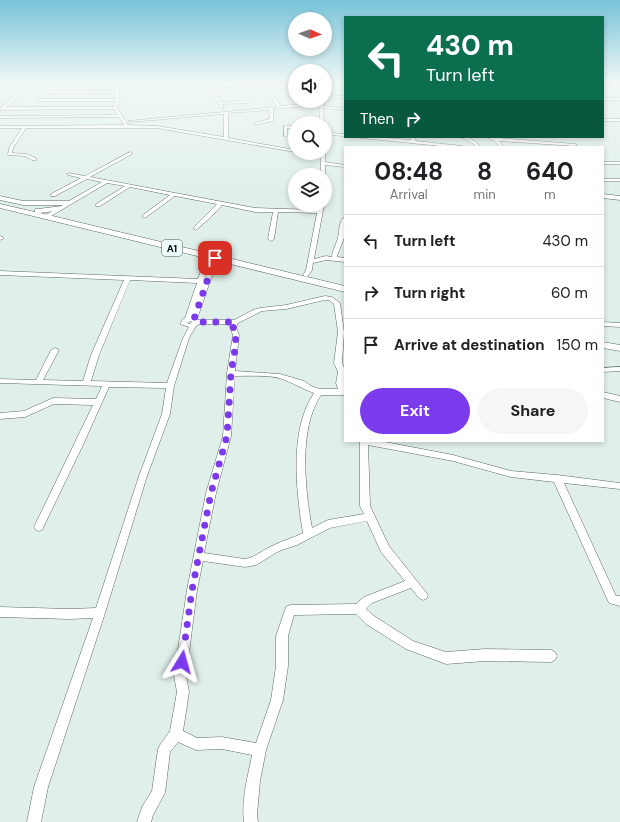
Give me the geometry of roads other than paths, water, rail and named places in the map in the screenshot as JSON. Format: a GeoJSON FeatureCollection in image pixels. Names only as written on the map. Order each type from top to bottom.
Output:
{"type":"FeatureCollection","features":[{"type":"Feature","properties":{"kind":"highway","name":"A1"},"geometry":{"type":"LineString","coordinates":[[0,202],[55,211],[344,284]]}},
{"type":"Feature","properties":{"kind":"highway","name":"A1"},"geometry":{"type":"LineString","coordinates":[[0,206],[55,211],[212,257],[344,289]]}},
{"type":"Feature","properties":{"kind":"highway"},"geometry":{"type":"LineString","coordinates":[[604,338],[620,341]]}},
{"type":"Feature","properties":{"kind":"highway"},"geometry":{"type":"LineString","coordinates":[[604,345],[620,348]]}},
{"type":"Feature","properties":{"kind":"street"},"geometry":{"type":"LineString","coordinates":[[124,120],[126,124]]}},
{"type":"Feature","properties":{"kind":"street"},"geometry":{"type":"LineString","coordinates":[[0,127],[126,124],[156,120]]}},
{"type":"Feature","properties":{"kind":"street"},"geometry":{"type":"LineString","coordinates":[[225,120],[226,139]]}},
{"type":"Feature","properties":{"kind":"street"},"geometry":{"type":"LineString","coordinates":[[255,124],[270,120]]}},
{"type":"Feature","properties":{"kind":"street"},"geometry":{"type":"LineString","coordinates":[[126,124],[157,127],[288,150]]}},
{"type":"Feature","properties":{"kind":"street"},"geometry":{"type":"LineString","coordinates":[[25,126],[11,148],[10,154],[26,155],[34,159]]}},
{"type":"Feature","properties":{"kind":"street"},"geometry":{"type":"LineString","coordinates":[[288,127],[285,127],[286,134],[288,134]]}},
{"type":"Feature","properties":{"kind":"street"},"geometry":{"type":"LineString","coordinates":[[332,134],[344,136]]}},
{"type":"Feature","properties":{"kind":"street"},"geometry":{"type":"LineString","coordinates":[[387,138],[413,139],[456,146]]}},
{"type":"Feature","properties":{"kind":"street"},"geometry":{"type":"LineString","coordinates":[[465,138],[474,142],[477,146]]}},
{"type":"Feature","properties":{"kind":"street"},"geometry":{"type":"LineString","coordinates":[[490,138],[495,140],[501,146]]}},
{"type":"Feature","properties":{"kind":"street"},"geometry":{"type":"LineString","coordinates":[[569,138],[576,146]]}},
{"type":"Feature","properties":{"kind":"street"},"geometry":{"type":"LineString","coordinates":[[282,139],[288,139]]}},
{"type":"Feature","properties":{"kind":"street"},"geometry":{"type":"LineString","coordinates":[[495,140],[512,139],[576,146]]}},
{"type":"Feature","properties":{"kind":"street"},"geometry":{"type":"LineString","coordinates":[[54,195],[130,153]]}},
{"type":"Feature","properties":{"kind":"street"},"geometry":{"type":"LineString","coordinates":[[324,160],[324,168]]}},
{"type":"Feature","properties":{"kind":"street"},"geometry":{"type":"LineString","coordinates":[[324,163],[344,166]]}},
{"type":"Feature","properties":{"kind":"street"},"geometry":{"type":"LineString","coordinates":[[604,163],[620,163]]}},
{"type":"Feature","properties":{"kind":"street"},"geometry":{"type":"LineString","coordinates":[[70,174],[255,210],[288,211]]}},
{"type":"Feature","properties":{"kind":"street"},"geometry":{"type":"LineString","coordinates":[[604,180],[620,180]]}},
{"type":"Feature","properties":{"kind":"street"},"geometry":{"type":"LineString","coordinates":[[0,198],[55,211],[106,181]]}},
{"type":"Feature","properties":{"kind":"street"},"geometry":{"type":"LineString","coordinates":[[98,205],[128,186]]}},
{"type":"Feature","properties":{"kind":"street"},"geometry":{"type":"LineString","coordinates":[[145,216],[174,194]]}},
{"type":"Feature","properties":{"kind":"street"},"geometry":{"type":"LineString","coordinates":[[604,196],[620,198]]}},
{"type":"Feature","properties":{"kind":"street"},"geometry":{"type":"LineString","coordinates":[[196,228],[210,216],[220,204]]}},
{"type":"Feature","properties":{"kind":"street"},"geometry":{"type":"LineString","coordinates":[[271,239],[276,211]]}},
{"type":"Feature","properties":{"kind":"street"},"geometry":{"type":"LineString","coordinates":[[306,275],[311,262],[320,212]]}},
{"type":"Feature","properties":{"kind":"street"},"geometry":{"type":"LineString","coordinates":[[336,259],[334,254],[341,238],[341,229],[344,222]]}},
{"type":"Feature","properties":{"kind":"street"},"geometry":{"type":"LineString","coordinates":[[191,322],[200,281],[212,257]]}},
{"type":"Feature","properties":{"kind":"street"},"geometry":{"type":"LineString","coordinates":[[34,822],[41,787],[100,613],[143,476],[166,414],[170,386],[212,257]]}},
{"type":"Feature","properties":{"kind":"street"},"geometry":{"type":"LineString","coordinates":[[311,262],[326,258],[344,260]]}},
{"type":"Feature","properties":{"kind":"street"},"geometry":{"type":"LineString","coordinates":[[0,273],[200,281]]}},
{"type":"Feature","properties":{"kind":"street"},"geometry":{"type":"LineString","coordinates":[[86,384],[95,355],[128,278]]}},
{"type":"Feature","properties":{"kind":"street"},"geometry":{"type":"LineString","coordinates":[[191,322],[235,322],[255,311],[262,309],[286,307],[303,302],[330,298],[337,303],[339,311],[340,332],[338,363],[344,373],[340,383],[341,388],[344,391]]}},
{"type":"Feature","properties":{"kind":"street"},"geometry":{"type":"LineString","coordinates":[[144,822],[147,812],[158,793],[164,749],[176,734],[183,692],[180,676],[198,556],[211,493],[227,436],[231,373],[235,349],[236,334],[233,327],[235,322]]}},
{"type":"Feature","properties":{"kind":"street"},"geometry":{"type":"LineString","coordinates":[[604,324],[620,325]]}},
{"type":"Feature","properties":{"kind":"street"},"geometry":{"type":"LineString","coordinates":[[38,383],[55,350]]}},
{"type":"Feature","properties":{"kind":"street"},"geometry":{"type":"LineString","coordinates":[[604,370],[620,369]]}},
{"type":"Feature","properties":{"kind":"street"},"geometry":{"type":"LineString","coordinates":[[231,373],[280,376],[301,382],[308,388],[319,392],[344,392]]}},
{"type":"Feature","properties":{"kind":"street"},"geometry":{"type":"LineString","coordinates":[[0,381],[170,386]]}},
{"type":"Feature","properties":{"kind":"street"},"geometry":{"type":"LineString","coordinates":[[40,527],[106,385]]}},
{"type":"Feature","properties":{"kind":"street"},"geometry":{"type":"LineString","coordinates":[[308,534],[302,489],[303,438],[306,416],[315,396],[319,392]]}},
{"type":"Feature","properties":{"kind":"street"},"geometry":{"type":"LineString","coordinates":[[604,395],[620,399]]}},
{"type":"Feature","properties":{"kind":"street"},"geometry":{"type":"LineString","coordinates":[[0,416],[25,414],[54,401],[98,402]]}},
{"type":"Feature","properties":{"kind":"street"},"geometry":{"type":"LineString","coordinates":[[364,442],[365,506],[385,549],[423,595]]}},
{"type":"Feature","properties":{"kind":"street"},"geometry":{"type":"LineString","coordinates":[[369,442],[453,458],[511,474],[620,486]]}},
{"type":"Feature","properties":{"kind":"street"},"geometry":{"type":"LineString","coordinates":[[557,478],[613,600],[620,600]]}},
{"type":"Feature","properties":{"kind":"street"},"geometry":{"type":"LineString","coordinates":[[198,556],[246,563],[252,562],[276,548],[294,542],[328,524],[370,517]]}},
{"type":"Feature","properties":{"kind":"street"},"geometry":{"type":"LineString","coordinates":[[251,822],[250,815],[253,781],[260,750],[277,700],[282,666],[282,636],[290,610],[358,609],[368,600],[412,583]]}},
{"type":"Feature","properties":{"kind":"street"},"geometry":{"type":"LineString","coordinates":[[358,609],[370,620],[410,645],[446,658],[485,655],[551,656]]}},
{"type":"Feature","properties":{"kind":"street"},"geometry":{"type":"LineString","coordinates":[[0,612],[70,614],[100,613]]}},
{"type":"Feature","properties":{"kind":"street"},"geometry":{"type":"LineString","coordinates":[[176,734],[196,744],[222,743],[260,750]]}}]}
